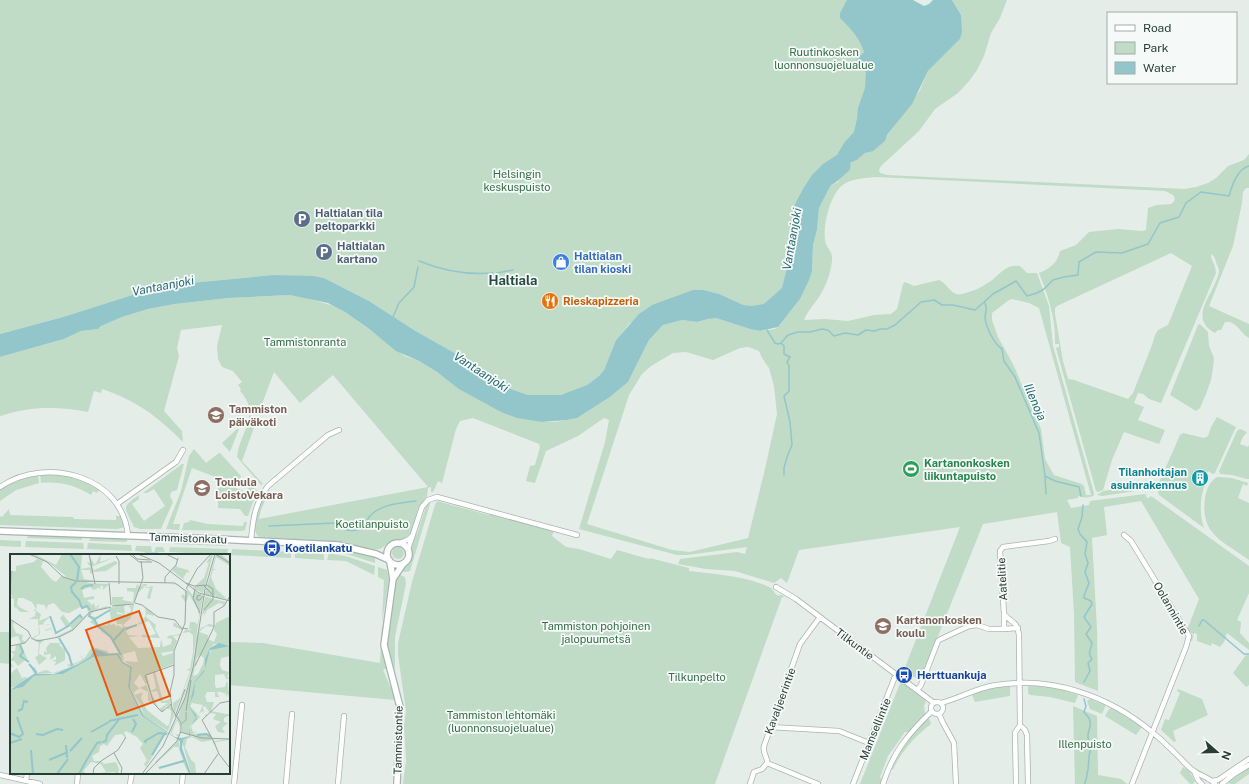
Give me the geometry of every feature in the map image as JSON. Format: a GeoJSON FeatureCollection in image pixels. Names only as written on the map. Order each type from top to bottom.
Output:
{"type":"FeatureCollection","features":[{"type":"Feature","properties":{"kind":"street"},"geometry":{"type":"LineString","coordinates":[[251,540],[252,522],[256,507],[262,494],[268,486],[328,435],[339,430]]}},
{"type":"Feature","properties":{"kind":"street"},"geometry":{"type":"LineString","coordinates":[[117,504],[172,466],[179,459],[183,450]]}},
{"type":"Feature","properties":{"kind":"street"},"geometry":{"type":"LineString","coordinates":[[0,487],[23,476],[39,472],[62,472],[81,478],[94,484],[117,504],[124,519],[128,536]]}},
{"type":"Feature","properties":{"kind":"street"},"geometry":{"type":"LineString","coordinates":[[388,549],[387,556],[389,561],[396,565],[403,564],[409,557],[408,549],[422,507],[428,500],[437,497],[577,535]]}},
{"type":"Feature","properties":{"kind":"street","name":"Tammistonkatu"},"geometry":{"type":"LineString","coordinates":[[0,531],[251,540],[338,545],[376,554],[389,561]]}},
{"type":"Feature","properties":{"kind":"street"},"geometry":{"type":"LineString","coordinates":[[376,554],[388,549],[393,543],[409,539],[413,535]]}},
{"type":"Feature","properties":{"kind":"street","name":"Oolannintie"},"geometry":{"type":"LineString","coordinates":[[1124,535],[1131,541],[1189,636],[1152,732]]}},
{"type":"Feature","properties":{"kind":"street","name":"Aatelitie"},"geometry":{"type":"LineString","coordinates":[[1018,628],[1014,621],[1007,618],[1004,614],[1000,551],[1003,547],[1055,539]]}},
{"type":"Feature","properties":{"kind":"street"},"geometry":{"type":"LineString","coordinates":[[400,542],[408,549]]}},
{"type":"Feature","properties":{"kind":"street","name":"Tammistontie"},"geometry":{"type":"LineString","coordinates":[[389,561],[393,578],[384,645],[400,707],[397,784]]}},
{"type":"Feature","properties":{"kind":"street","name":"Tammistontie"},"geometry":{"type":"LineString","coordinates":[[393,578],[403,564]]}},
{"type":"Feature","properties":{"kind":"street","name":"Tilkuntie"},"geometry":{"type":"LineString","coordinates":[[776,587],[796,599],[934,703]]}},
{"type":"Feature","properties":{"kind":"street"},"geometry":{"type":"LineString","coordinates":[[1004,614],[1004,629]]}},
{"type":"Feature","properties":{"kind":"street","name":"Kavaljeerintie"},"geometry":{"type":"LineString","coordinates":[[767,764],[767,757],[763,749],[800,644],[820,617]]}},
{"type":"Feature","properties":{"kind":"street"},"geometry":{"type":"LineString","coordinates":[[917,690],[921,685],[938,642],[941,639],[969,626],[977,625],[989,629],[1018,628],[1020,725],[1015,733],[1016,784]]}},
{"type":"Feature","properties":{"kind":"street","name":"Mamsellintie"},"geometry":{"type":"LineString","coordinates":[[853,784],[896,674]]}},
{"type":"Feature","properties":{"kind":"street"},"geometry":{"type":"LineString","coordinates":[[932,711],[931,706],[934,703],[937,702],[941,704],[977,689],[996,685],[1020,683],[1048,684],[1080,691],[1096,697],[1120,710],[1152,732],[1194,771],[1212,782]]}},
{"type":"Feature","properties":{"kind":"street"},"geometry":{"type":"LineString","coordinates":[[939,714],[943,709],[941,704]]}},
{"type":"Feature","properties":{"kind":"street"},"geometry":{"type":"LineString","coordinates":[[234,784],[242,705]]}},
{"type":"Feature","properties":{"kind":"street"},"geometry":{"type":"LineString","coordinates":[[932,711],[939,714],[954,743],[956,784]]}},
{"type":"Feature","properties":{"kind":"street"},"geometry":{"type":"LineString","coordinates":[[883,784],[892,761],[902,742],[932,711]]}},
{"type":"Feature","properties":{"kind":"street"},"geometry":{"type":"LineString","coordinates":[[286,784],[292,714]]}},
{"type":"Feature","properties":{"kind":"street"},"geometry":{"type":"LineString","coordinates":[[338,784],[344,716]]}},
{"type":"Feature","properties":{"kind":"street"},"geometry":{"type":"LineString","coordinates":[[1020,725],[1025,730],[1027,735],[1028,784]]}},
{"type":"Feature","properties":{"kind":"street"},"geometry":{"type":"LineString","coordinates":[[770,728],[839,731],[869,743]]}},
{"type":"Feature","properties":{"kind":"street"},"geometry":{"type":"LineString","coordinates":[[1132,784],[1152,732]]}},
{"type":"Feature","properties":{"kind":"street"},"geometry":{"type":"LineString","coordinates":[[1194,771],[1198,780],[1202,784],[1206,780],[1212,782],[1218,780],[1249,759]]}},
{"type":"Feature","properties":{"kind":"street"},"geometry":{"type":"LineString","coordinates":[[750,784],[754,772],[762,769],[767,764],[818,784]]}},
{"type":"Feature","properties":{"kind":"street"},"geometry":{"type":"LineString","coordinates":[[1222,784],[1249,764]]}},
{"type":"Feature","properties":{"kind":"street"},"geometry":{"type":"LineString","coordinates":[[26,781],[27,774]]}},
{"type":"Feature","properties":{"kind":"street"},"geometry":{"type":"LineString","coordinates":[[77,784],[78,774]]}},
{"type":"Feature","properties":{"kind":"street"},"geometry":{"type":"LineString","coordinates":[[130,784],[132,774]]}},
{"type":"Feature","properties":{"kind":"street"},"geometry":{"type":"LineString","coordinates":[[182,784],[183,774]]}},
{"type":"Feature","properties":{"kind":"street"},"geometry":{"type":"LineString","coordinates":[[0,775],[40,784]]}},
{"type":"Feature","properties":{"kind":"green space","name":"Helsingin keskuspuisto"},"geometry":{"type":"Polygon","coordinates":[[[0,0],[886,0],[877,110],[829,168],[789,295],[736,317],[630,323],[616,340],[604,370],[599,376],[587,385],[573,392],[548,396],[528,395],[511,389],[369,301],[324,278],[273,275],[169,285],[148,290],[63,317],[0,334],[0,0]]]}},
{"type":"Feature","properties":{"kind":"green space"},"geometry":{"type":"Polygon","coordinates":[[[952,0],[1007,0],[1000,18],[991,33],[984,56],[977,70],[969,81],[958,93],[935,109],[919,131],[881,166],[879,170],[880,173],[887,175],[1185,189],[1208,183],[1216,178],[1228,166],[1244,160],[1249,154],[1249,188],[1246,188],[1243,192],[1233,246],[1209,306],[1249,324],[1249,338],[1232,323],[1225,322],[1221,330],[1218,330],[1215,333],[1207,327],[1203,320],[1205,304],[1217,279],[1219,271],[1215,258],[1211,254],[1216,273],[1161,403],[1138,393],[1134,403],[1144,407],[1138,420],[1165,430],[1159,444],[1124,432],[1112,460],[1103,490],[1098,492],[1096,491],[1056,348],[1059,347],[1059,344],[1055,344],[1053,316],[1039,273],[1053,265],[1060,251],[1076,245],[1089,232],[1118,229],[1146,230],[1148,208],[1157,205],[1171,204],[1175,200],[1173,195],[1165,191],[877,177],[856,179],[844,184],[835,194],[828,210],[825,226],[825,240],[832,257],[831,270],[824,288],[804,320],[825,319],[848,321],[874,315],[891,314],[897,309],[903,284],[905,282],[914,286],[939,280],[954,293],[960,294],[972,291],[982,286],[1011,266],[1020,266],[1027,273],[1037,273],[1049,306],[1053,346],[1094,493],[1094,495],[1090,497],[1078,496],[1078,498],[1067,500],[1071,508],[1089,505],[1090,501],[1145,494],[1147,498],[1150,496],[1154,498],[1249,566],[1249,593],[1237,620],[1241,622],[1240,633],[1249,643],[1249,650],[1227,633],[1224,642],[1220,647],[1212,643],[1211,646],[1197,641],[1197,634],[1194,633],[1192,641],[1190,641],[1193,634],[1187,630],[1199,599],[1141,501],[1104,507],[1107,535],[1092,538],[1097,629],[1098,691],[1075,682],[1074,614],[1070,547],[1061,543],[1057,512],[983,524],[920,681],[904,670],[960,527],[799,550],[787,583],[781,578],[774,583],[735,571],[706,569],[678,564],[680,559],[737,552],[745,554],[747,547],[677,555],[579,529],[605,442],[609,420],[604,418],[578,436],[546,451],[535,483],[526,481],[530,466],[535,465],[540,447],[539,444],[473,418],[460,421],[456,429],[442,483],[438,481],[433,492],[431,492],[431,487],[428,488],[427,496],[421,504],[414,528],[410,534],[403,539],[394,540],[380,549],[371,550],[345,542],[259,537],[254,528],[254,522],[259,504],[264,495],[267,496],[259,519],[428,487],[333,375],[300,403],[274,372],[262,404],[249,414],[249,408],[246,400],[238,385],[242,382],[233,371],[222,367],[218,359],[217,346],[222,325],[181,330],[177,348],[179,356],[164,411],[182,431],[183,442],[146,410],[126,399],[102,389],[101,393],[94,391],[88,412],[44,408],[22,410],[0,416],[0,357],[64,339],[81,331],[98,329],[101,326],[122,317],[148,309],[175,304],[229,298],[290,295],[303,297],[334,306],[345,312],[405,356],[419,361],[501,412],[542,422],[555,422],[577,418],[610,397],[628,382],[649,340],[663,325],[682,320],[697,322],[716,318],[760,331],[775,329],[778,327],[800,299],[812,271],[813,245],[817,230],[819,208],[831,185],[837,183],[850,163],[879,146],[920,90],[928,71],[960,39],[961,15],[952,0]],[[1171,253],[1055,308],[1063,361],[1068,379],[1128,399],[1133,393],[1155,335],[1158,330],[1168,325],[1192,266],[1171,253]],[[1012,299],[992,313],[992,320],[998,337],[1013,364],[1041,429],[1045,459],[1054,475],[1082,484],[1086,495],[1091,495],[1039,308],[1029,303],[1012,299]],[[748,347],[740,348],[713,360],[686,352],[673,353],[651,366],[642,374],[629,395],[587,524],[672,550],[690,552],[748,538],[777,414],[774,386],[769,368],[759,351],[748,347]]]}},
{"type":"Feature","properties":{"kind":"green space"},"geometry":{"type":"Polygon","coordinates":[[[1200,324],[1208,332],[1209,346],[1214,358],[1211,380],[1200,408],[1196,411],[1170,395],[1198,325],[1200,324]]]}},
{"type":"Feature","properties":{"kind":"green space"},"geometry":{"type":"Polygon","coordinates":[[[249,414],[256,422],[242,461],[263,484],[261,485],[237,457],[248,424],[249,414]]]}},
{"type":"Feature","properties":{"kind":"green space"},"geometry":{"type":"Polygon","coordinates":[[[1217,417],[1236,427],[1215,473],[1213,474],[1208,471],[1206,475],[1199,471],[1193,483],[1200,487],[1203,482],[1205,484],[1201,506],[1201,517],[1204,528],[1159,495],[1158,485],[1180,435],[1183,433],[1204,438],[1208,436],[1217,417]]]}},
{"type":"Feature","properties":{"kind":"green space"},"geometry":{"type":"Polygon","coordinates":[[[237,429],[239,429],[230,452],[222,443],[237,429]]]}},
{"type":"Feature","properties":{"kind":"green space"},"geometry":{"type":"Polygon","coordinates":[[[1240,429],[1247,432],[1240,444],[1248,447],[1249,445],[1249,479],[1220,474],[1219,471],[1237,431],[1240,429]]]}},
{"type":"Feature","properties":{"kind":"green space"},"geometry":{"type":"Polygon","coordinates":[[[194,449],[206,463],[220,453],[241,476],[236,488],[246,492],[251,485],[257,491],[248,516],[245,516],[240,509],[218,508],[218,478],[192,468],[173,524],[180,524],[179,530],[166,529],[181,491],[189,456],[194,449]]]}},
{"type":"Feature","properties":{"kind":"green space"},"geometry":{"type":"Polygon","coordinates":[[[184,464],[177,490],[171,492],[170,496],[173,502],[161,529],[140,529],[134,527],[126,508],[129,503],[139,495],[139,499],[132,504],[144,521],[165,506],[154,489],[147,493],[143,493],[184,464]]]}},
{"type":"Feature","properties":{"kind":"green space"},"geometry":{"type":"Polygon","coordinates":[[[40,474],[71,477],[85,482],[99,490],[97,493],[93,491],[91,495],[67,484],[41,483],[40,474]]]}},
{"type":"Feature","properties":{"kind":"green space"},"geometry":{"type":"Polygon","coordinates":[[[38,475],[39,483],[16,490],[0,501],[0,490],[28,477],[38,475]]]}},
{"type":"Feature","properties":{"kind":"green space"},"geometry":{"type":"Polygon","coordinates":[[[1217,477],[1232,478],[1248,483],[1247,486],[1243,484],[1238,498],[1249,503],[1249,560],[1215,536],[1206,521],[1204,511],[1207,489],[1210,483],[1217,477]]]}},
{"type":"Feature","properties":{"kind":"green space"},"geometry":{"type":"Polygon","coordinates":[[[1149,485],[1142,490],[1102,496],[1097,495],[1103,491],[1149,485]]]}},
{"type":"Feature","properties":{"kind":"green space"},"geometry":{"type":"Polygon","coordinates":[[[431,501],[410,571],[399,571],[411,559],[412,543],[418,531],[426,506],[431,501]]]}},
{"type":"Feature","properties":{"kind":"green space"},"geometry":{"type":"Polygon","coordinates":[[[437,501],[489,515],[492,510],[555,527],[552,536],[566,547],[579,549],[611,559],[617,550],[689,568],[689,571],[751,580],[771,588],[777,595],[782,595],[785,597],[782,597],[715,784],[403,784],[406,760],[404,726],[406,711],[398,655],[398,643],[412,582],[437,501]]]}},
{"type":"Feature","properties":{"kind":"green space"},"geometry":{"type":"Polygon","coordinates":[[[9,509],[10,515],[73,517],[74,519],[116,520],[116,516],[121,516],[125,527],[117,529],[0,525],[0,516],[2,517],[9,509]]]}},
{"type":"Feature","properties":{"kind":"green space"},"geometry":{"type":"Polygon","coordinates":[[[190,520],[208,524],[243,526],[244,522],[247,522],[245,530],[241,531],[182,530],[184,523],[189,522],[190,520]]]}},
{"type":"Feature","properties":{"kind":"green space"},"geometry":{"type":"Polygon","coordinates":[[[29,534],[82,536],[82,540],[27,538],[29,534]]]}},
{"type":"Feature","properties":{"kind":"green space"},"geometry":{"type":"Polygon","coordinates":[[[92,537],[127,538],[127,542],[89,541],[92,537]]]}},
{"type":"Feature","properties":{"kind":"green space"},"geometry":{"type":"Polygon","coordinates":[[[0,540],[21,541],[21,547],[0,546],[0,540]]]}},
{"type":"Feature","properties":{"kind":"green space"},"geometry":{"type":"Polygon","coordinates":[[[26,541],[83,543],[84,549],[25,547],[26,541]]]}},
{"type":"Feature","properties":{"kind":"green space"},"geometry":{"type":"Polygon","coordinates":[[[174,541],[225,543],[226,546],[174,544],[174,541]]]}},
{"type":"Feature","properties":{"kind":"green space"},"geometry":{"type":"Polygon","coordinates":[[[88,543],[131,545],[132,551],[87,549],[88,543]]]}},
{"type":"Feature","properties":{"kind":"green space"},"geometry":{"type":"Polygon","coordinates":[[[299,545],[349,549],[375,557],[375,563],[337,551],[297,549],[299,545]]]}},
{"type":"Feature","properties":{"kind":"green space"},"geometry":{"type":"Polygon","coordinates":[[[136,546],[151,546],[152,552],[154,552],[156,547],[163,547],[165,552],[158,552],[157,554],[144,554],[145,552],[135,551],[136,546]]]}},
{"type":"Feature","properties":{"kind":"green space"},"geometry":{"type":"Polygon","coordinates":[[[170,547],[228,549],[227,554],[169,552],[170,547]]]}},
{"type":"Feature","properties":{"kind":"green space"},"geometry":{"type":"Polygon","coordinates":[[[400,547],[403,548],[403,558],[396,559],[393,558],[392,551],[393,548],[400,547]]]}},
{"type":"Feature","properties":{"kind":"green space"},"geometry":{"type":"Polygon","coordinates":[[[232,549],[291,552],[291,558],[231,555],[232,549]]]}},
{"type":"Feature","properties":{"kind":"green space"},"geometry":{"type":"Polygon","coordinates":[[[295,552],[323,554],[324,560],[295,558],[295,552]]]}},
{"type":"Feature","properties":{"kind":"green space"},"geometry":{"type":"Polygon","coordinates":[[[329,553],[349,557],[375,566],[374,575],[346,561],[327,560],[329,553]]]}},
{"type":"Feature","properties":{"kind":"green space"},"geometry":{"type":"Polygon","coordinates":[[[378,567],[387,570],[389,580],[382,622],[384,580],[378,577],[378,567]]]}},
{"type":"Feature","properties":{"kind":"green space"},"geometry":{"type":"Polygon","coordinates":[[[398,574],[405,577],[406,584],[395,637],[395,670],[388,649],[388,642],[396,579],[398,574]]]}},
{"type":"Feature","properties":{"kind":"green space"},"geometry":{"type":"Polygon","coordinates":[[[382,627],[384,627],[387,668],[383,670],[390,686],[394,690],[394,695],[397,699],[397,724],[395,700],[230,685],[230,642],[263,643],[380,663],[382,627]]]}},
{"type":"Feature","properties":{"kind":"green space"},"geometry":{"type":"Polygon","coordinates":[[[0,632],[10,632],[10,664],[0,663],[0,632]]]}},
{"type":"Feature","properties":{"kind":"green space"},"geometry":{"type":"Polygon","coordinates":[[[1246,655],[1249,655],[1249,685],[1246,687],[1233,673],[1246,655]]]}},
{"type":"Feature","properties":{"kind":"green space"},"geometry":{"type":"Polygon","coordinates":[[[901,681],[926,701],[924,706],[925,714],[908,732],[905,732],[888,756],[880,777],[882,780],[881,784],[860,784],[901,681]]]}},
{"type":"Feature","properties":{"kind":"green space"},"geometry":{"type":"Polygon","coordinates":[[[1028,685],[1057,688],[1078,695],[1075,703],[1050,697],[1030,695],[1028,693],[1028,685]]]}},
{"type":"Feature","properties":{"kind":"green space"},"geometry":{"type":"Polygon","coordinates":[[[1010,686],[1010,696],[975,702],[972,695],[986,689],[1010,686]]]}},
{"type":"Feature","properties":{"kind":"green space"},"geometry":{"type":"Polygon","coordinates":[[[1178,689],[1202,699],[1208,715],[1173,731],[1176,741],[1174,742],[1161,730],[1165,719],[1169,720],[1180,693],[1177,691],[1178,689]]]}},
{"type":"Feature","properties":{"kind":"green space"},"geometry":{"type":"Polygon","coordinates":[[[1090,699],[1105,705],[1102,714],[1090,709],[1087,701],[1090,699]]]}},
{"type":"Feature","properties":{"kind":"green space","name":"Illenpuisto"},"geometry":{"type":"Polygon","coordinates":[[[1073,706],[1097,716],[1098,775],[1121,779],[1127,784],[1075,784],[1073,706]]]}},
{"type":"Feature","properties":{"kind":"green space"},"geometry":{"type":"Polygon","coordinates":[[[1112,708],[1142,727],[1136,735],[1105,716],[1109,709],[1112,708]]]}},
{"type":"Feature","properties":{"kind":"green space"},"geometry":{"type":"Polygon","coordinates":[[[929,718],[931,724],[909,744],[893,769],[891,769],[907,741],[929,718]]]}},
{"type":"Feature","properties":{"kind":"green space"},"geometry":{"type":"Polygon","coordinates":[[[1183,767],[1190,772],[1195,781],[1193,784],[1190,784],[1180,773],[1183,767]]]}},
{"type":"Feature","properties":{"kind":"green space"},"geometry":{"type":"Polygon","coordinates":[[[1249,767],[1249,774],[1235,784],[1230,784],[1228,782],[1249,767]]]}},
{"type":"Feature","properties":{"kind":"water","name":"Vantaanjoki"},"geometry":{"type":"Polygon","coordinates":[[[847,0],[913,0],[924,6],[933,0],[952,0],[961,15],[962,32],[960,39],[928,71],[912,104],[887,135],[885,141],[873,151],[865,153],[857,160],[850,163],[849,171],[831,185],[819,208],[817,230],[813,245],[812,271],[800,299],[778,327],[760,331],[716,318],[697,322],[682,320],[663,325],[649,340],[628,382],[610,397],[577,418],[542,422],[517,418],[501,412],[459,389],[437,372],[419,361],[396,351],[345,312],[328,303],[290,295],[229,298],[175,304],[148,309],[122,317],[101,326],[98,329],[81,331],[64,339],[0,357],[0,334],[63,317],[148,290],[169,285],[273,275],[313,276],[324,278],[369,301],[414,330],[477,366],[511,389],[528,395],[561,395],[587,385],[604,370],[616,340],[639,314],[652,305],[693,290],[703,290],[719,294],[743,305],[752,306],[764,304],[782,288],[793,245],[792,225],[795,204],[812,175],[823,164],[837,155],[844,143],[854,132],[858,108],[865,88],[866,73],[856,60],[864,52],[860,42],[840,18],[840,13],[847,0]]]}},
{"type":"Feature","properties":{"kind":"waterway"},"geometry":{"type":"LineString","coordinates":[[767,330],[775,343],[778,344],[781,343],[788,335],[798,332],[810,332],[822,329],[828,330],[834,336],[845,333],[858,335],[866,330],[875,331],[887,329],[895,325],[921,302],[934,300],[942,305],[953,305],[975,310],[993,294],[1016,281],[1027,296],[1037,293],[1044,289],[1053,280],[1078,275],[1079,262],[1096,252],[1122,253],[1148,244],[1160,223],[1179,217],[1186,203],[1201,192],[1229,196],[1233,183],[1238,174],[1249,166]]}},
{"type":"Feature","properties":{"kind":"waterway"},"geometry":{"type":"LineString","coordinates":[[419,261],[455,272],[493,273]]}},
{"type":"Feature","properties":{"kind":"waterway"},"geometry":{"type":"LineString","coordinates":[[393,317],[399,303],[414,287],[418,267]]}},
{"type":"Feature","properties":{"kind":"waterway"},"geometry":{"type":"LineString","coordinates":[[497,273],[513,270]]}},
{"type":"Feature","properties":{"kind":"waterway","name":"Illenoja"},"geometry":{"type":"LineString","coordinates":[[985,303],[985,318],[989,330],[993,339],[1002,349],[1004,361],[1015,377],[1039,433],[1045,476],[1055,481],[1079,487],[1081,496]]}},
{"type":"Feature","properties":{"kind":"waterway"},"geometry":{"type":"LineString","coordinates":[[781,343],[784,346],[784,354],[790,357],[787,362],[789,366],[789,391],[784,396],[790,422],[792,445],[784,468],[784,475]]}},
{"type":"Feature","properties":{"kind":"waterway"},"geometry":{"type":"LineString","coordinates":[[1045,476],[1046,494]]}},
{"type":"Feature","properties":{"kind":"waterway"},"geometry":{"type":"LineString","coordinates":[[269,526],[336,523],[345,530],[359,530],[362,529],[370,516],[379,509],[398,503],[416,501]]}},
{"type":"Feature","properties":{"kind":"waterway","name":"Illenoja"},"geometry":{"type":"LineString","coordinates":[[1083,505],[1082,517],[1078,529],[1080,534],[1087,542],[1085,554],[1088,563],[1085,572],[1089,583],[1084,598],[1091,601],[1092,604],[1084,617],[1091,627],[1086,634],[1092,643],[1090,653],[1092,659],[1088,663],[1090,671],[1084,682]]}},
{"type":"Feature","properties":{"kind":"waterway"},"geometry":{"type":"LineString","coordinates":[[1199,626],[1202,620],[1204,620],[1244,654],[1249,654]]}},
{"type":"Feature","properties":{"kind":"waterway","name":"Illenoja"},"geometry":{"type":"LineString","coordinates":[[1084,699],[1086,706],[1084,712],[1089,719],[1090,724],[1088,736],[1089,741],[1087,744],[1091,748],[1085,784]]}},
{"type":"Feature","properties":{"kind":"place","name":"Haltialan tila peltoparkki"},"geometry":{"type":"Point","coordinates":[302,219]}},
{"type":"Feature","properties":{"kind":"place","name":"Haltialan kartano"},"geometry":{"type":"Point","coordinates":[324,252]}},
{"type":"Feature","properties":{"kind":"place","name":"Haltialan tilan kioski"},"geometry":{"type":"Point","coordinates":[561,262]}},
{"type":"Feature","properties":{"kind":"place","name":"Rieskapizzeria"},"geometry":{"type":"Point","coordinates":[550,301]}},
{"type":"Feature","properties":{"kind":"place","name":"Tammiston päiväkoti"},"geometry":{"type":"Point","coordinates":[216,415]}},
{"type":"Feature","properties":{"kind":"place","name":"Kartanonkosken liikuntapuisto"},"geometry":{"type":"Point","coordinates":[911,469]}},
{"type":"Feature","properties":{"kind":"place","name":"Tilanhoitajan asuinrakennus"},"geometry":{"type":"Point","coordinates":[1200,478]}},
{"type":"Feature","properties":{"kind":"place","name":"Touhula LoistoVekara"},"geometry":{"type":"Point","coordinates":[202,488]}},
{"type":"Feature","properties":{"kind":"place","name":"Koetilankatu"},"geometry":{"type":"Point","coordinates":[272,548]}},
{"type":"Feature","properties":{"kind":"place","name":"Kartanonkosken koulu"},"geometry":{"type":"Point","coordinates":[883,626]}},
{"type":"Feature","properties":{"kind":"place","name":"Herttuankuja"},"geometry":{"type":"Point","coordinates":[904,675]}},
{"type":"Feature","properties":{"kind":"district","name":"Haltiala"},"geometry":{"type":"Point","coordinates":[513,280]}},
{"type":"Feature","properties":{"kind":"park label","name":"Ruutinkosken luonnonsuojelualue"},"geometry":{"type":"Point","coordinates":[824,58]}},
{"type":"Feature","properties":{"kind":"park label","name":"Tammistonranta"},"geometry":{"type":"Point","coordinates":[305,342]}},
{"type":"Feature","properties":{"kind":"park label","name":"Koetilanpuisto"},"geometry":{"type":"Point","coordinates":[372,524]}},
{"type":"Feature","properties":{"kind":"park label","name":"Tammiston pohjoinen jalopuumetsä"},"geometry":{"type":"Point","coordinates":[596,632]}},
{"type":"Feature","properties":{"kind":"park label","name":"Tilkunpelto"},"geometry":{"type":"Point","coordinates":[697,677]}},
{"type":"Feature","properties":{"kind":"park label","name":"Tammiston lehtomäki (luonnonsuojelualue)"},"geometry":{"type":"Point","coordinates":[501,721]}}]}
